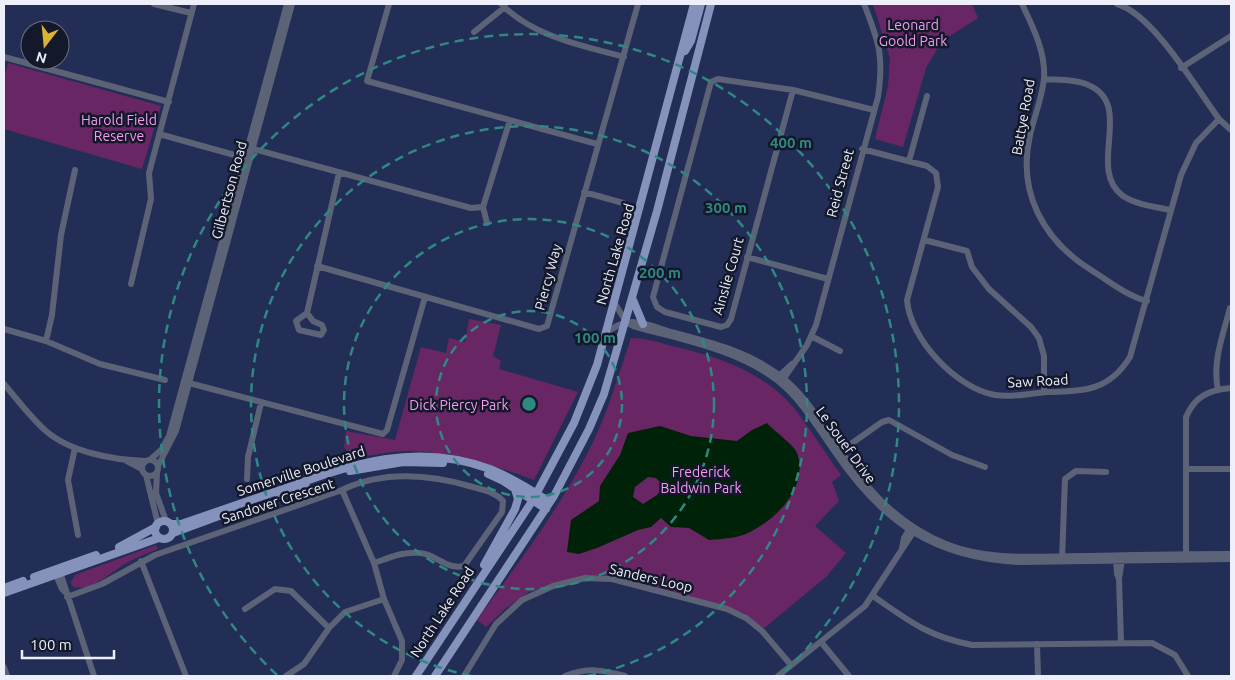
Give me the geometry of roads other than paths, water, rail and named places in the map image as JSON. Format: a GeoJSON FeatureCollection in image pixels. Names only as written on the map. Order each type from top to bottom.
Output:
{"type":"FeatureCollection","features":[{"type":"Feature","properties":{"kind":"main road","name":"North Lake Road"},"geometry":{"type":"LineString","coordinates":[[416,676],[534,497],[574,424],[598,365],[694,4]]}},
{"type":"Feature","properties":{"kind":"main road"},"geometry":{"type":"LineString","coordinates":[[680,59],[691,41],[701,4]]}},
{"type":"Feature","properties":{"kind":"main road","name":"North Lake Road"},"geometry":{"type":"LineString","coordinates":[[435,676],[548,505],[590,429],[611,374],[633,300],[711,4]]}},
{"type":"Feature","properties":{"kind":"main road"},"geometry":{"type":"LineString","coordinates":[[633,300],[643,324]]}},
{"type":"Feature","properties":{"kind":"main road","name":"Somerville Boulevard"},"geometry":{"type":"LineString","coordinates":[[169,523],[181,524],[335,470],[377,459],[407,456],[443,458],[488,468],[548,505]]}},
{"type":"Feature","properties":{"kind":"main road","name":"Somerville Boulevard"},"geometry":{"type":"LineString","coordinates":[[173,533],[344,472],[403,462],[420,461],[456,465],[495,476],[534,497]]}},
{"type":"Feature","properties":{"kind":"main road"},"geometry":{"type":"LineString","coordinates":[[479,578],[483,566],[516,509],[518,499],[516,489]]}},
{"type":"Feature","properties":{"kind":"main road"},"geometry":{"type":"LineString","coordinates":[[4,588],[57,571],[159,538],[167,539],[173,533],[169,523],[157,525],[124,545],[57,571],[4,593]]}},
{"type":"Feature","properties":{"kind":"main road"},"geometry":{"type":"LineString","coordinates":[[157,525],[156,533],[159,538]]}},
{"type":"Feature","properties":{"kind":"street"},"geometry":{"type":"LineString","coordinates":[[154,4],[191,13]]}},
{"type":"Feature","properties":{"kind":"street"},"geometry":{"type":"LineString","coordinates":[[131,284],[151,199],[149,173],[194,4]]}},
{"type":"Feature","properties":{"kind":"street","name":"Gilbertson Road"},"geometry":{"type":"LineString","coordinates":[[251,148],[287,4]]}},
{"type":"Feature","properties":{"kind":"street","name":"Gilbertson Road"},"geometry":{"type":"LineString","coordinates":[[186,382],[292,4]]}},
{"type":"Feature","properties":{"kind":"street"},"geometry":{"type":"LineString","coordinates":[[389,4],[367,81],[597,144]]}},
{"type":"Feature","properties":{"kind":"street","name":"Piercy Way"},"geometry":{"type":"LineString","coordinates":[[317,266],[539,329],[547,326],[638,4]]}},
{"type":"Feature","properties":{"kind":"street","name":"Reid Street"},"geometry":{"type":"LineString","coordinates":[[780,379],[811,336],[874,110],[882,67],[877,38],[864,4]]}},
{"type":"Feature","properties":{"kind":"street","name":"Battye Road"},"geometry":{"type":"LineString","coordinates":[[1023,4],[1041,48],[1044,78],[1030,136],[1027,159],[1030,194],[1038,214],[1048,234],[1068,254],[1130,294],[1147,301]]}},
{"type":"Feature","properties":{"kind":"street"},"geometry":{"type":"LineString","coordinates":[[1117,4],[1140,17],[1161,39],[1219,120],[1231,130]]}},
{"type":"Feature","properties":{"kind":"street"},"geometry":{"type":"LineString","coordinates":[[474,32],[503,5],[525,24],[553,37],[624,57]]}},
{"type":"Feature","properties":{"kind":"street"},"geometry":{"type":"LineString","coordinates":[[1181,68],[1231,36]]}},
{"type":"Feature","properties":{"kind":"street"},"geometry":{"type":"LineString","coordinates":[[4,57],[169,102]]}},
{"type":"Feature","properties":{"kind":"street"},"geometry":{"type":"LineString","coordinates":[[1044,78],[1086,84],[1100,93],[1109,108],[1111,124],[1107,160],[1114,187],[1122,195],[1133,201],[1171,210]]}},
{"type":"Feature","properties":{"kind":"street","name":"Ainslie Court"},"geometry":{"type":"LineString","coordinates":[[718,79],[792,90],[731,319],[727,325],[721,327],[665,312],[657,307],[653,297],[711,82],[718,79]]}},
{"type":"Feature","properties":{"kind":"street"},"geometry":{"type":"LineString","coordinates":[[792,90],[874,110]]}},
{"type":"Feature","properties":{"kind":"street"},"geometry":{"type":"LineString","coordinates":[[909,161],[927,96]]}},
{"type":"Feature","properties":{"kind":"street"},"geometry":{"type":"LineString","coordinates":[[487,222],[483,207],[510,120]]}},
{"type":"Feature","properties":{"kind":"street","name":"Saw Road"},"geometry":{"type":"LineString","coordinates":[[862,149],[927,166],[936,173],[938,187],[908,300],[908,314],[915,329],[953,375],[974,389],[994,395],[1011,397],[1044,392],[1078,392],[1092,388],[1116,374],[1130,357],[1187,159],[1196,144],[1219,120]]}},
{"type":"Feature","properties":{"kind":"street"},"geometry":{"type":"LineString","coordinates":[[159,134],[248,159]]}},
{"type":"Feature","properties":{"kind":"street"},"geometry":{"type":"LineString","coordinates":[[251,148],[471,208],[483,207]]}},
{"type":"Feature","properties":{"kind":"street"},"geometry":{"type":"LineString","coordinates":[[46,341],[52,315],[61,235],[75,170]]}},
{"type":"Feature","properties":{"kind":"street"},"geometry":{"type":"LineString","coordinates":[[307,313],[339,173]]}},
{"type":"Feature","properties":{"kind":"street"},"geometry":{"type":"LineString","coordinates":[[584,192],[623,202]]}},
{"type":"Feature","properties":{"kind":"street"},"geometry":{"type":"LineString","coordinates":[[924,240],[967,251],[972,267],[989,289],[1031,327],[1042,346],[1044,392]]}},
{"type":"Feature","properties":{"kind":"street"},"geometry":{"type":"LineString","coordinates":[[747,257],[828,279]]}},
{"type":"Feature","properties":{"kind":"street"},"geometry":{"type":"LineString","coordinates":[[186,382],[380,434],[387,430],[425,297]]}},
{"type":"Feature","properties":{"kind":"street"},"geometry":{"type":"LineString","coordinates":[[605,335],[614,327],[626,322],[614,302]]}},
{"type":"Feature","properties":{"kind":"street"},"geometry":{"type":"LineString","coordinates":[[1218,390],[1217,360],[1230,308]]}},
{"type":"Feature","properties":{"kind":"street","name":"Le Souef Drive"},"geometry":{"type":"LineString","coordinates":[[626,322],[643,324],[731,349],[780,379],[816,416],[838,453],[870,491],[912,530],[946,544],[976,553],[1062,559],[1186,557],[1231,554]]}},
{"type":"Feature","properties":{"kind":"street","name":"Le Souef Drive"},"geometry":{"type":"LineString","coordinates":[[626,322],[633,326],[728,353],[780,379]]}},
{"type":"Feature","properties":{"kind":"street"},"geometry":{"type":"LineString","coordinates":[[4,329],[46,341],[100,364],[165,380]]}},
{"type":"Feature","properties":{"kind":"street"},"geometry":{"type":"LineString","coordinates":[[811,336],[840,351]]}},
{"type":"Feature","properties":{"kind":"street"},"geometry":{"type":"LineString","coordinates":[[157,525],[144,472],[148,460],[162,448],[169,436],[186,382]]}},
{"type":"Feature","properties":{"kind":"street"},"geometry":{"type":"LineString","coordinates":[[125,460],[150,476],[158,469],[172,442],[186,382]]}},
{"type":"Feature","properties":{"kind":"street"},"geometry":{"type":"LineString","coordinates":[[4,384],[46,432],[75,448],[125,460],[148,460],[158,469]]}},
{"type":"Feature","properties":{"kind":"street"},"geometry":{"type":"LineString","coordinates":[[1186,557],[1185,424],[1190,407],[1198,398],[1218,390],[1231,388]]}},
{"type":"Feature","properties":{"kind":"street"},"geometry":{"type":"LineString","coordinates":[[247,478],[248,457],[262,403]]}},
{"type":"Feature","properties":{"kind":"street"},"geometry":{"type":"LineString","coordinates":[[838,453],[882,422],[889,420],[952,455],[985,467]]}},
{"type":"Feature","properties":{"kind":"street"},"geometry":{"type":"LineString","coordinates":[[75,448],[68,480],[78,535]]}},
{"type":"Feature","properties":{"kind":"street"},"geometry":{"type":"LineString","coordinates":[[158,469],[156,493],[169,523]]}},
{"type":"Feature","properties":{"kind":"street"},"geometry":{"type":"LineString","coordinates":[[1186,469],[1231,470]]}},
{"type":"Feature","properties":{"kind":"street"},"geometry":{"type":"LineString","coordinates":[[1062,559],[1065,479],[1076,471],[1106,472]]}},
{"type":"Feature","properties":{"kind":"street"},"geometry":{"type":"LineString","coordinates":[[342,490],[361,481],[404,475],[448,479],[496,494],[504,501],[502,512],[464,566],[454,568],[422,553],[403,553],[374,563]]}},
{"type":"Feature","properties":{"kind":"street","name":"Sandover Crescent"},"geometry":{"type":"LineString","coordinates":[[67,595],[102,584],[141,561],[342,490],[374,563],[384,599],[402,641],[402,660],[394,676]]}},
{"type":"Feature","properties":{"kind":"street"},"geometry":{"type":"LineString","coordinates":[[778,676],[865,606],[873,596],[912,530]]}},
{"type":"Feature","properties":{"kind":"street","name":"Le Souef Drive"},"geometry":{"type":"LineString","coordinates":[[1186,557],[1231,559]]}},
{"type":"Feature","properties":{"kind":"street"},"geometry":{"type":"LineString","coordinates":[[1119,558],[1121,642]]}},
{"type":"Feature","properties":{"kind":"street"},"geometry":{"type":"LineString","coordinates":[[141,561],[186,676]]}},
{"type":"Feature","properties":{"kind":"street"},"geometry":{"type":"LineString","coordinates":[[57,571],[67,587],[67,595],[94,676]]}},
{"type":"Feature","properties":{"kind":"street","name":"Sanders Loop"},"geometry":{"type":"LineString","coordinates":[[464,676],[496,624],[522,600],[553,586],[585,578],[612,579],[727,609],[746,618],[762,631],[791,665]]}},
{"type":"Feature","properties":{"kind":"street"},"geometry":{"type":"LineString","coordinates":[[245,609],[276,589],[291,591],[329,628]]}},
{"type":"Feature","properties":{"kind":"street"},"geometry":{"type":"LineString","coordinates":[[873,596],[922,630],[946,640],[972,645],[1152,643],[1163,647],[1175,655],[1188,676]]}},
{"type":"Feature","properties":{"kind":"street"},"geometry":{"type":"LineString","coordinates":[[286,676],[304,664],[329,628],[345,612],[384,599]]}},
{"type":"Feature","properties":{"kind":"street"},"geometry":{"type":"LineString","coordinates":[[821,642],[849,676]]}},
{"type":"Feature","properties":{"kind":"street"},"geometry":{"type":"LineString","coordinates":[[1037,644],[1038,676]]}},
{"type":"Feature","properties":{"kind":"street"},"geometry":{"type":"LineString","coordinates":[[4,667],[7,676]]}},
{"type":"Feature","properties":{"kind":"street"},"geometry":{"type":"LineString","coordinates":[[565,676],[582,670],[602,670],[625,676]]}},
{"type":"Feature","properties":{"kind":"park label","name":"Leonard Goold Park"},"geometry":{"type":"Point","coordinates":[913,33]}},
{"type":"Feature","properties":{"kind":"park label","name":"Harold Field Reserve"},"geometry":{"type":"Point","coordinates":[119,128]}},
{"type":"Feature","properties":{"kind":"park label","name":"Dick Piercy Park"},"geometry":{"type":"Point","coordinates":[459,405]}},
{"type":"Feature","properties":{"kind":"park label","name":"Frederick Baldwin Park"},"geometry":{"type":"Point","coordinates":[701,480]}}]}
